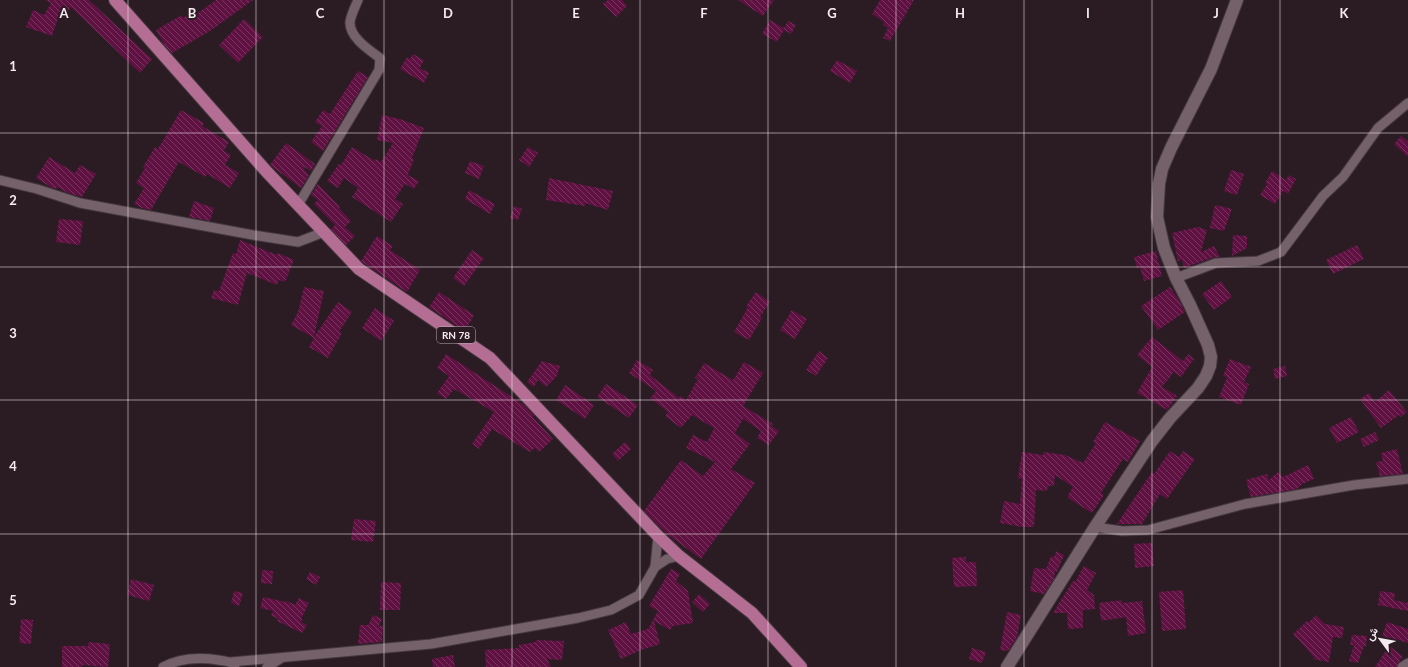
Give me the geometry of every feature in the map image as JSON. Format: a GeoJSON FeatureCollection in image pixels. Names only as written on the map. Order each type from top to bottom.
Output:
{"type":"FeatureCollection","features":[{"type":"Feature","properties":{"kind":"main road","name":"RN 78"},"geometry":{"type":"LineString","coordinates":[[115,0],[266,171],[359,269],[490,358],[658,536],[679,556],[752,613],[801,667]]}},
{"type":"Feature","properties":{"kind":"main road"},"geometry":{"type":"LineString","coordinates":[[1007,667],[1095,527],[1152,441],[1170,418],[1198,388],[1206,376],[1210,366],[1211,356],[1208,345],[1176,278],[1164,248],[1157,217],[1159,184],[1162,169],[1211,69],[1237,0]]}},
{"type":"Feature","properties":{"kind":"street"},"geometry":{"type":"LineString","coordinates":[[298,205],[379,70],[380,58],[358,40],[350,22],[358,0]]}},
{"type":"Feature","properties":{"kind":"street"},"geometry":{"type":"LineString","coordinates":[[1176,278],[1216,263],[1258,261],[1280,252],[1323,196],[1343,177],[1378,128],[1408,103]]}},
{"type":"Feature","properties":{"kind":"street"},"geometry":{"type":"LineString","coordinates":[[0,180],[37,189],[80,203],[253,235],[298,242],[324,232]]}},
{"type":"Feature","properties":{"kind":"street"},"geometry":{"type":"LineString","coordinates":[[1095,527],[1122,531],[1148,530],[1245,504],[1354,485],[1408,479]]}},
{"type":"Feature","properties":{"kind":"street"},"geometry":{"type":"LineString","coordinates":[[163,667],[177,661],[192,658],[210,659],[235,664],[281,658],[431,644],[578,618],[611,610],[639,595],[655,567],[658,536]]}},
{"type":"Feature","properties":{"kind":"street"},"geometry":{"type":"LineString","coordinates":[[655,567],[666,559],[679,556]]}},
{"type":"Feature","properties":{"kind":"street"},"geometry":{"type":"LineString","coordinates":[[267,667],[281,658]]}},
{"type":"Feature","properties":{"kind":"street"},"geometry":{"type":"LineString","coordinates":[[1402,667],[1408,663]]}},
{"type":"Feature","properties":{"kind":"building"},"geometry":{"type":"Polygon","coordinates":[[[45,0],[89,0],[152,59],[140,73],[71,7],[67,13],[61,9],[52,36],[26,27],[33,10],[44,15],[51,3],[45,0]]]}},
{"type":"Feature","properties":{"kind":"building"},"geometry":{"type":"Polygon","coordinates":[[[216,0],[253,0],[210,31],[172,53],[165,46],[156,30],[182,15],[183,18],[192,12],[194,16],[216,0]]]}},
{"type":"Feature","properties":{"kind":"building"},"geometry":{"type":"Polygon","coordinates":[[[608,0],[622,0],[627,6],[616,17],[603,4],[608,0]]]}},
{"type":"Feature","properties":{"kind":"building"},"geometry":{"type":"Polygon","coordinates":[[[738,0],[774,0],[763,16],[738,0]]]}},
{"type":"Feature","properties":{"kind":"building"},"geometry":{"type":"Polygon","coordinates":[[[880,0],[914,0],[890,41],[883,38],[888,28],[883,25],[884,22],[872,14],[880,0]]]}},
{"type":"Feature","properties":{"kind":"building"},"geometry":{"type":"Polygon","coordinates":[[[244,19],[263,37],[238,63],[219,45],[244,19]]]}},
{"type":"Feature","properties":{"kind":"building"},"geometry":{"type":"Polygon","coordinates":[[[770,20],[784,28],[788,21],[796,25],[791,34],[784,30],[777,42],[762,34],[770,20]]]}},
{"type":"Feature","properties":{"kind":"building"},"geometry":{"type":"Polygon","coordinates":[[[413,54],[424,60],[420,68],[429,73],[424,83],[400,69],[407,57],[410,59],[413,54]]]}},
{"type":"Feature","properties":{"kind":"building"},"geometry":{"type":"Polygon","coordinates":[[[837,60],[857,71],[850,83],[830,71],[837,60]]]}},
{"type":"Feature","properties":{"kind":"building"},"geometry":{"type":"Polygon","coordinates":[[[358,71],[368,77],[323,151],[311,142],[322,126],[315,122],[323,110],[330,114],[358,71]]]}},
{"type":"Feature","properties":{"kind":"building"},"geometry":{"type":"Polygon","coordinates":[[[181,110],[204,123],[202,126],[229,142],[224,151],[231,155],[225,165],[239,173],[230,188],[207,174],[205,177],[179,162],[151,210],[142,208],[134,204],[144,188],[136,183],[145,168],[143,167],[155,147],[158,149],[181,110]]]}},
{"type":"Feature","properties":{"kind":"building"},"geometry":{"type":"Polygon","coordinates":[[[382,115],[400,119],[424,128],[412,158],[414,159],[408,175],[419,181],[414,189],[405,184],[395,199],[403,204],[391,222],[352,197],[358,188],[344,178],[338,188],[327,181],[339,164],[341,165],[352,147],[375,161],[376,159],[381,162],[393,143],[377,140],[382,115]]]}},
{"type":"Feature","properties":{"kind":"building"},"geometry":{"type":"Polygon","coordinates":[[[1401,136],[1408,142],[1408,157],[1394,144],[1401,136]]]}},
{"type":"Feature","properties":{"kind":"building"},"geometry":{"type":"Polygon","coordinates":[[[286,143],[315,164],[311,171],[304,167],[303,168],[309,175],[301,188],[270,165],[286,143]]]}},
{"type":"Feature","properties":{"kind":"building"},"geometry":{"type":"Polygon","coordinates":[[[528,147],[538,153],[529,167],[519,160],[528,147]]]}},
{"type":"Feature","properties":{"kind":"building"},"geometry":{"type":"Polygon","coordinates":[[[49,157],[75,173],[80,165],[96,174],[82,197],[68,193],[57,187],[56,189],[52,188],[36,178],[49,157]]]}},
{"type":"Feature","properties":{"kind":"building"},"geometry":{"type":"Polygon","coordinates":[[[470,161],[484,166],[479,179],[465,173],[470,161]]]}},
{"type":"Feature","properties":{"kind":"building"},"geometry":{"type":"Polygon","coordinates":[[[1231,170],[1244,174],[1237,195],[1224,191],[1231,170]]]}},
{"type":"Feature","properties":{"kind":"building"},"geometry":{"type":"Polygon","coordinates":[[[1272,171],[1286,180],[1289,175],[1296,179],[1288,194],[1283,191],[1275,204],[1260,195],[1267,184],[1265,183],[1272,171]]]}},
{"type":"Feature","properties":{"kind":"building"},"geometry":{"type":"Polygon","coordinates":[[[549,178],[613,191],[608,210],[585,203],[585,206],[546,200],[549,178]]]}},
{"type":"Feature","properties":{"kind":"building"},"geometry":{"type":"Polygon","coordinates":[[[318,184],[351,221],[345,227],[355,236],[346,245],[331,229],[335,225],[314,204],[318,200],[311,195],[318,184]]]}},
{"type":"Feature","properties":{"kind":"building"},"geometry":{"type":"Polygon","coordinates":[[[469,190],[495,204],[490,214],[465,199],[469,190]]]}},
{"type":"Feature","properties":{"kind":"building"},"geometry":{"type":"Polygon","coordinates":[[[194,201],[214,208],[210,221],[189,217],[194,201]]]}},
{"type":"Feature","properties":{"kind":"building"},"geometry":{"type":"Polygon","coordinates":[[[1215,205],[1232,209],[1224,231],[1210,228],[1215,205]]]}},
{"type":"Feature","properties":{"kind":"building"},"geometry":{"type":"Polygon","coordinates":[[[514,206],[522,209],[518,220],[510,218],[514,206]]]}},
{"type":"Feature","properties":{"kind":"building"},"geometry":{"type":"Polygon","coordinates":[[[59,219],[83,221],[80,245],[56,242],[59,219]]]}},
{"type":"Feature","properties":{"kind":"building"},"geometry":{"type":"Polygon","coordinates":[[[1198,227],[1207,230],[1201,252],[1214,246],[1220,257],[1214,257],[1184,268],[1182,260],[1178,261],[1172,233],[1198,227]]]}},
{"type":"Feature","properties":{"kind":"building"},"geometry":{"type":"Polygon","coordinates":[[[1233,235],[1247,236],[1247,248],[1232,256],[1233,235]]]}},
{"type":"Feature","properties":{"kind":"building"},"geometry":{"type":"Polygon","coordinates":[[[377,236],[393,246],[390,250],[420,270],[407,292],[361,261],[377,236]]]}},
{"type":"Feature","properties":{"kind":"building"},"geometry":{"type":"Polygon","coordinates":[[[240,240],[277,255],[278,253],[294,260],[285,282],[279,280],[277,285],[247,273],[238,305],[211,298],[214,290],[219,291],[233,253],[236,254],[240,240]]]}},
{"type":"Feature","properties":{"kind":"building"},"geometry":{"type":"Polygon","coordinates":[[[1357,245],[1364,259],[1333,274],[1326,260],[1357,245]]]}},
{"type":"Feature","properties":{"kind":"building"},"geometry":{"type":"Polygon","coordinates":[[[472,250],[484,258],[464,286],[453,278],[472,250]]]}},
{"type":"Feature","properties":{"kind":"building"},"geometry":{"type":"Polygon","coordinates":[[[1156,251],[1162,276],[1144,281],[1140,267],[1137,268],[1134,257],[1156,251]]]}},
{"type":"Feature","properties":{"kind":"building"},"geometry":{"type":"Polygon","coordinates":[[[1221,281],[1232,297],[1214,310],[1202,294],[1221,281]]]}},
{"type":"Feature","properties":{"kind":"building"},"geometry":{"type":"Polygon","coordinates":[[[304,287],[324,291],[314,337],[338,302],[352,312],[339,332],[342,333],[328,358],[309,347],[314,338],[291,325],[298,312],[304,287]]]}},
{"type":"Feature","properties":{"kind":"building"},"geometry":{"type":"Polygon","coordinates":[[[1170,287],[1185,312],[1158,330],[1141,306],[1170,287]]]}},
{"type":"Feature","properties":{"kind":"building"},"geometry":{"type":"Polygon","coordinates":[[[439,292],[474,315],[466,329],[471,331],[469,334],[429,307],[439,292]]]}},
{"type":"Feature","properties":{"kind":"building"},"geometry":{"type":"Polygon","coordinates":[[[756,292],[770,302],[760,317],[762,318],[749,340],[734,332],[748,307],[746,306],[756,292]]]}},
{"type":"Feature","properties":{"kind":"building"},"geometry":{"type":"Polygon","coordinates":[[[375,308],[394,321],[381,341],[362,328],[375,308]]]}},
{"type":"Feature","properties":{"kind":"building"},"geometry":{"type":"Polygon","coordinates":[[[792,310],[807,319],[795,339],[780,330],[792,310]]]}},
{"type":"Feature","properties":{"kind":"building"},"geometry":{"type":"Polygon","coordinates":[[[1152,337],[1183,361],[1188,354],[1194,359],[1181,377],[1174,372],[1162,387],[1177,396],[1167,410],[1137,393],[1152,367],[1137,355],[1152,337]]]}},
{"type":"Feature","properties":{"kind":"building"},"geometry":{"type":"Polygon","coordinates":[[[819,351],[828,358],[816,376],[806,370],[819,351]]]}},
{"type":"Feature","properties":{"kind":"building"},"geometry":{"type":"Polygon","coordinates":[[[446,354],[524,405],[553,439],[539,452],[535,448],[530,452],[492,429],[479,449],[472,444],[494,412],[454,389],[446,399],[437,393],[449,376],[437,368],[446,354]]]}},
{"type":"Feature","properties":{"kind":"building"},"geometry":{"type":"Polygon","coordinates":[[[1230,359],[1251,367],[1244,382],[1249,384],[1241,405],[1219,397],[1227,377],[1223,376],[1230,359]]]}},
{"type":"Feature","properties":{"kind":"building"},"geometry":{"type":"Polygon","coordinates":[[[637,360],[653,370],[650,375],[679,398],[681,396],[686,400],[698,379],[695,378],[704,363],[733,380],[744,362],[763,373],[743,406],[773,424],[771,426],[779,431],[769,445],[757,438],[761,431],[743,419],[735,433],[750,444],[731,469],[755,483],[701,559],[668,535],[644,511],[681,460],[703,476],[715,462],[686,448],[693,435],[707,442],[714,428],[692,415],[681,428],[665,416],[668,412],[650,398],[656,391],[629,373],[637,360]]]}},
{"type":"Feature","properties":{"kind":"building"},"geometry":{"type":"Polygon","coordinates":[[[542,361],[560,366],[557,376],[546,387],[538,380],[534,387],[527,382],[542,361]]]}},
{"type":"Feature","properties":{"kind":"building"},"geometry":{"type":"Polygon","coordinates":[[[1285,366],[1287,376],[1275,379],[1273,369],[1285,366]]]}},
{"type":"Feature","properties":{"kind":"building"},"geometry":{"type":"Polygon","coordinates":[[[606,384],[638,405],[629,418],[597,397],[606,384]]]}},
{"type":"Feature","properties":{"kind":"building"},"geometry":{"type":"Polygon","coordinates":[[[565,385],[594,405],[585,419],[556,400],[565,385]]]}},
{"type":"Feature","properties":{"kind":"building"},"geometry":{"type":"Polygon","coordinates":[[[1389,390],[1407,412],[1401,417],[1399,415],[1381,428],[1360,399],[1369,393],[1375,402],[1389,390]]]}},
{"type":"Feature","properties":{"kind":"building"},"geometry":{"type":"Polygon","coordinates":[[[1351,417],[1359,432],[1337,443],[1329,428],[1351,417]]]}},
{"type":"Feature","properties":{"kind":"building"},"geometry":{"type":"Polygon","coordinates":[[[1105,422],[1140,441],[1128,462],[1123,459],[1101,493],[1104,495],[1092,513],[1068,498],[1068,495],[1073,487],[1055,475],[1054,486],[1048,486],[1047,491],[1036,490],[1034,527],[1022,527],[1000,523],[1004,501],[1020,504],[1022,479],[1018,478],[1022,452],[1043,455],[1044,452],[1065,455],[1083,463],[1096,443],[1093,442],[1105,422]]]}},
{"type":"Feature","properties":{"kind":"building"},"geometry":{"type":"Polygon","coordinates":[[[1375,432],[1379,440],[1364,447],[1360,439],[1375,432]]]}},
{"type":"Feature","properties":{"kind":"building"},"geometry":{"type":"Polygon","coordinates":[[[625,442],[631,449],[618,461],[612,454],[625,442]]]}},
{"type":"Feature","properties":{"kind":"building"},"geometry":{"type":"Polygon","coordinates":[[[1397,449],[1403,474],[1380,476],[1376,462],[1383,461],[1381,453],[1397,449]]]}},
{"type":"Feature","properties":{"kind":"building"},"geometry":{"type":"Polygon","coordinates":[[[1170,451],[1179,457],[1183,451],[1195,459],[1167,499],[1160,494],[1142,524],[1117,524],[1152,472],[1154,474],[1170,451]]]}},
{"type":"Feature","properties":{"kind":"building"},"geometry":{"type":"Polygon","coordinates":[[[1308,465],[1314,479],[1302,484],[1297,489],[1251,497],[1246,480],[1267,474],[1269,480],[1278,472],[1283,477],[1308,465]]]}},
{"type":"Feature","properties":{"kind":"building"},"geometry":{"type":"Polygon","coordinates":[[[354,519],[376,521],[373,542],[351,540],[354,519]]]}},
{"type":"Feature","properties":{"kind":"building"},"geometry":{"type":"Polygon","coordinates":[[[1152,543],[1154,566],[1135,568],[1134,544],[1152,543]]]}},
{"type":"Feature","properties":{"kind":"building"},"geometry":{"type":"Polygon","coordinates":[[[1056,551],[1064,555],[1057,572],[1055,571],[1054,579],[1044,594],[1030,591],[1034,568],[1046,569],[1051,556],[1054,557],[1056,551]]]}},
{"type":"Feature","properties":{"kind":"building"},"geometry":{"type":"Polygon","coordinates":[[[966,557],[966,562],[976,562],[977,586],[954,587],[952,558],[966,557]]]}},
{"type":"Feature","properties":{"kind":"building"},"geometry":{"type":"Polygon","coordinates":[[[1084,566],[1096,573],[1087,590],[1094,595],[1095,609],[1083,610],[1083,628],[1068,629],[1067,613],[1053,613],[1073,581],[1075,582],[1084,566]]]}},
{"type":"Feature","properties":{"kind":"building"},"geometry":{"type":"Polygon","coordinates":[[[671,569],[680,574],[676,581],[688,591],[693,623],[673,626],[670,630],[654,621],[660,644],[641,650],[621,659],[608,630],[626,622],[631,634],[648,629],[658,611],[649,606],[671,569]]]}},
{"type":"Feature","properties":{"kind":"building"},"geometry":{"type":"Polygon","coordinates":[[[262,570],[273,571],[272,584],[261,583],[262,570]]]}},
{"type":"Feature","properties":{"kind":"building"},"geometry":{"type":"Polygon","coordinates":[[[310,572],[320,577],[316,585],[306,579],[310,572]]]}},
{"type":"Feature","properties":{"kind":"building"},"geometry":{"type":"Polygon","coordinates":[[[131,579],[154,585],[149,601],[127,595],[131,579]]]}},
{"type":"Feature","properties":{"kind":"building"},"geometry":{"type":"Polygon","coordinates":[[[381,582],[401,583],[400,610],[380,610],[381,582]]]}},
{"type":"Feature","properties":{"kind":"building"},"geometry":{"type":"Polygon","coordinates":[[[1183,590],[1186,629],[1162,631],[1159,592],[1183,590]]]}},
{"type":"Feature","properties":{"kind":"building"},"geometry":{"type":"Polygon","coordinates":[[[234,591],[243,593],[239,606],[231,603],[234,591]]]}},
{"type":"Feature","properties":{"kind":"building"},"geometry":{"type":"Polygon","coordinates":[[[1380,591],[1395,593],[1394,600],[1408,603],[1408,611],[1378,605],[1380,591]]]}},
{"type":"Feature","properties":{"kind":"building"},"geometry":{"type":"Polygon","coordinates":[[[699,594],[710,604],[703,612],[692,602],[699,594]]]}},
{"type":"Feature","properties":{"kind":"building"},"geometry":{"type":"Polygon","coordinates":[[[263,597],[287,601],[295,605],[299,598],[309,603],[301,619],[303,619],[301,622],[307,625],[302,633],[277,621],[278,619],[271,615],[273,611],[260,608],[263,597]]]}},
{"type":"Feature","properties":{"kind":"building"},"geometry":{"type":"Polygon","coordinates":[[[1122,600],[1122,603],[1142,601],[1146,633],[1128,636],[1126,617],[1101,621],[1099,603],[1122,600]]]}},
{"type":"Feature","properties":{"kind":"building"},"geometry":{"type":"Polygon","coordinates":[[[1007,612],[1021,615],[1017,637],[1008,651],[1000,650],[1007,612]]]}},
{"type":"Feature","properties":{"kind":"building"},"geometry":{"type":"Polygon","coordinates":[[[373,615],[382,619],[379,626],[383,626],[382,642],[358,644],[360,625],[368,625],[373,615]]]}},
{"type":"Feature","properties":{"kind":"building"},"geometry":{"type":"Polygon","coordinates":[[[1316,615],[1325,624],[1344,627],[1342,638],[1333,637],[1329,662],[1313,659],[1314,657],[1293,634],[1316,615]]]}},
{"type":"Feature","properties":{"kind":"building"},"geometry":{"type":"Polygon","coordinates":[[[21,619],[33,620],[31,644],[19,643],[21,619]]]}},
{"type":"Feature","properties":{"kind":"building"},"geometry":{"type":"Polygon","coordinates":[[[1387,622],[1408,629],[1408,643],[1382,636],[1387,622]]]}},
{"type":"Feature","properties":{"kind":"building"},"geometry":{"type":"Polygon","coordinates":[[[1352,635],[1367,636],[1366,646],[1364,646],[1358,663],[1349,661],[1354,645],[1350,645],[1352,635]]]}},
{"type":"Feature","properties":{"kind":"building"},"geometry":{"type":"Polygon","coordinates":[[[536,640],[564,641],[562,660],[547,659],[551,667],[486,667],[485,650],[519,648],[519,645],[536,642],[536,640]]]}},
{"type":"Feature","properties":{"kind":"building"},"geometry":{"type":"Polygon","coordinates":[[[88,642],[110,644],[108,667],[82,665],[82,667],[62,667],[62,646],[88,646],[88,642]]]}},
{"type":"Feature","properties":{"kind":"building"},"geometry":{"type":"Polygon","coordinates":[[[1389,646],[1403,656],[1396,667],[1375,667],[1389,646]]]}},
{"type":"Feature","properties":{"kind":"building"},"geometry":{"type":"Polygon","coordinates":[[[972,648],[986,652],[982,663],[969,659],[972,648]]]}},
{"type":"Feature","properties":{"kind":"building"},"geometry":{"type":"Polygon","coordinates":[[[453,655],[455,667],[433,667],[432,659],[453,655]]]}}]}
